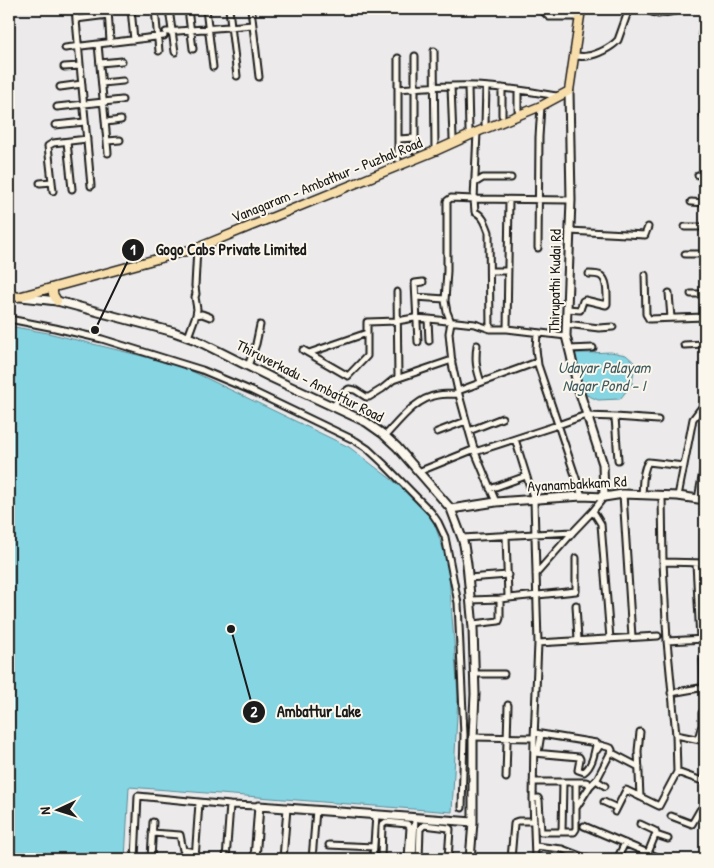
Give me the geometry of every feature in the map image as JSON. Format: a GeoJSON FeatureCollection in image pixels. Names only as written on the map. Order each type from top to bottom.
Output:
{"type":"FeatureCollection","features":[{"type":"Feature","properties":{"kind":"main road"},"geometry":{"type":"LineString","coordinates":[[569,91],[581,9]]}},
{"type":"Feature","properties":{"kind":"main road","name":"Vanagaram - Ambathur - Puzhal Road"},"geometry":{"type":"LineString","coordinates":[[18,297],[197,248],[435,151],[541,106],[569,91]]}},
{"type":"Feature","properties":{"kind":"main road"},"geometry":{"type":"LineString","coordinates":[[53,288],[53,294],[57,301]]}},
{"type":"Feature","properties":{"kind":"main road"},"geometry":{"type":"LineString","coordinates":[[9,294],[18,297]]}},
{"type":"Feature","properties":{"kind":"street"},"geometry":{"type":"LineString","coordinates":[[75,9],[91,186]]}},
{"type":"Feature","properties":{"kind":"street"},"geometry":{"type":"LineString","coordinates":[[108,9],[110,42]]}},
{"type":"Feature","properties":{"kind":"street"},"geometry":{"type":"LineString","coordinates":[[131,9],[134,40]]}},
{"type":"Feature","properties":{"kind":"street"},"geometry":{"type":"LineString","coordinates":[[154,9],[159,51]]}},
{"type":"Feature","properties":{"kind":"street"},"geometry":{"type":"LineString","coordinates":[[169,9],[168,33],[175,52]]}},
{"type":"Feature","properties":{"kind":"street"},"geometry":{"type":"LineString","coordinates":[[188,9],[193,49]]}},
{"type":"Feature","properties":{"kind":"street"},"geometry":{"type":"LineString","coordinates":[[206,9],[213,67]]}},
{"type":"Feature","properties":{"kind":"street"},"geometry":{"type":"LineString","coordinates":[[229,9],[237,76]]}},
{"type":"Feature","properties":{"kind":"street"},"geometry":{"type":"LineString","coordinates":[[251,9],[259,78]]}},
{"type":"Feature","properties":{"kind":"street"},"geometry":{"type":"LineString","coordinates":[[542,9],[549,17],[580,17]]}},
{"type":"Feature","properties":{"kind":"street"},"geometry":{"type":"LineString","coordinates":[[574,56],[591,56],[611,46],[618,40],[629,9]]}},
{"type":"Feature","properties":{"kind":"street"},"geometry":{"type":"LineString","coordinates":[[643,9],[658,14],[686,9]]}},
{"type":"Feature","properties":{"kind":"street"},"geometry":{"type":"LineString","coordinates":[[76,19],[108,15]]}},
{"type":"Feature","properties":{"kind":"street"},"geometry":{"type":"LineString","coordinates":[[65,48],[158,37],[168,33],[190,30],[253,25]]}},
{"type":"Feature","properties":{"kind":"street"},"geometry":{"type":"LineString","coordinates":[[705,31],[702,32],[705,38]]}},
{"type":"Feature","properties":{"kind":"street"},"geometry":{"type":"LineString","coordinates":[[98,44],[108,153]]}},
{"type":"Feature","properties":{"kind":"street"},"geometry":{"type":"LineString","coordinates":[[434,51],[435,151]]}},
{"type":"Feature","properties":{"kind":"street"},"geometry":{"type":"LineString","coordinates":[[415,56],[415,151]]}},
{"type":"Feature","properties":{"kind":"street"},"geometry":{"type":"LineString","coordinates":[[398,58],[398,159]]}},
{"type":"Feature","properties":{"kind":"street"},"geometry":{"type":"LineString","coordinates":[[100,63],[122,61]]}},
{"type":"Feature","properties":{"kind":"street"},"geometry":{"type":"LineString","coordinates":[[64,67],[80,66]]}},
{"type":"Feature","properties":{"kind":"street"},"geometry":{"type":"LineString","coordinates":[[102,83],[122,81]]}},
{"type":"Feature","properties":{"kind":"street"},"geometry":{"type":"LineString","coordinates":[[60,87],[82,84]]}},
{"type":"Feature","properties":{"kind":"street"},"geometry":{"type":"LineString","coordinates":[[451,86],[453,138]]}},
{"type":"Feature","properties":{"kind":"street"},"geometry":{"type":"LineString","coordinates":[[398,88],[468,86],[502,88],[558,96]]}},
{"type":"Feature","properties":{"kind":"street"},"geometry":{"type":"LineString","coordinates":[[468,86],[469,131]]}},
{"type":"Feature","properties":{"kind":"street"},"geometry":{"type":"LineString","coordinates":[[485,124],[486,87]]}},
{"type":"Feature","properties":{"kind":"street"},"geometry":{"type":"LineString","coordinates":[[502,88],[502,116]]}},
{"type":"Feature","properties":{"kind":"street"},"geometry":{"type":"LineString","coordinates":[[518,90],[518,110]]}},
{"type":"Feature","properties":{"kind":"street","name":"Thirupathi Kudai Rd"},"geometry":{"type":"LineString","coordinates":[[569,91],[570,231],[566,336],[577,384],[603,464],[604,497]]}},
{"type":"Feature","properties":{"kind":"street"},"geometry":{"type":"LineString","coordinates":[[57,107],[122,100]]}},
{"type":"Feature","properties":{"kind":"street"},"geometry":{"type":"LineString","coordinates":[[538,248],[541,106]]}},
{"type":"Feature","properties":{"kind":"street"},"geometry":{"type":"LineString","coordinates":[[703,113],[705,121]]}},
{"type":"Feature","properties":{"kind":"street"},"geometry":{"type":"LineString","coordinates":[[106,122],[120,120]]}},
{"type":"Feature","properties":{"kind":"street"},"geometry":{"type":"LineString","coordinates":[[55,125],[85,122]]}},
{"type":"Feature","properties":{"kind":"street"},"geometry":{"type":"LineString","coordinates":[[477,132],[474,199],[475,212],[483,218],[489,232],[490,328]]}},
{"type":"Feature","properties":{"kind":"street"},"geometry":{"type":"LineString","coordinates":[[398,139],[415,138]]}},
{"type":"Feature","properties":{"kind":"street"},"geometry":{"type":"LineString","coordinates":[[53,192],[48,146],[53,143],[87,139]]}},
{"type":"Feature","properties":{"kind":"street"},"geometry":{"type":"LineString","coordinates":[[107,142],[120,140]]}},
{"type":"Feature","properties":{"kind":"street"},"geometry":{"type":"LineString","coordinates":[[67,142],[72,189]]}},
{"type":"Feature","properties":{"kind":"street"},"geometry":{"type":"LineString","coordinates":[[698,175],[705,174]]}},
{"type":"Feature","properties":{"kind":"street"},"geometry":{"type":"LineString","coordinates":[[475,183],[483,178],[511,178]]}},
{"type":"Feature","properties":{"kind":"street"},"geometry":{"type":"LineString","coordinates":[[40,183],[52,182]]}},
{"type":"Feature","properties":{"kind":"street"},"geometry":{"type":"LineString","coordinates":[[496,502],[475,451],[452,364],[449,333],[451,322],[445,307],[447,201],[450,198],[570,200]]}},
{"type":"Feature","properties":{"kind":"street"},"geometry":{"type":"LineString","coordinates":[[507,329],[509,200]]}},
{"type":"Feature","properties":{"kind":"street"},"geometry":{"type":"LineString","coordinates":[[691,202],[705,203]]}},
{"type":"Feature","properties":{"kind":"street"},"geometry":{"type":"LineString","coordinates":[[570,231],[645,235],[648,227]]}},
{"type":"Feature","properties":{"kind":"street"},"geometry":{"type":"LineString","coordinates":[[685,228],[705,227]]}},
{"type":"Feature","properties":{"kind":"street"},"geometry":{"type":"LineString","coordinates":[[188,337],[197,309],[195,297],[197,248]]}},
{"type":"Feature","properties":{"kind":"street"},"geometry":{"type":"LineString","coordinates":[[685,254],[705,254]]}},
{"type":"Feature","properties":{"kind":"street"},"geometry":{"type":"LineString","coordinates":[[490,271],[508,271]]}},
{"type":"Feature","properties":{"kind":"street"},"geometry":{"type":"LineString","coordinates":[[567,309],[580,310],[582,302],[585,300],[607,304],[605,281],[600,275],[589,274]]}},
{"type":"Feature","properties":{"kind":"street"},"geometry":{"type":"LineString","coordinates":[[645,275],[646,314],[648,318],[705,317]]}},
{"type":"Feature","properties":{"kind":"street"},"geometry":{"type":"LineString","coordinates":[[418,342],[415,283],[423,282]]}},
{"type":"Feature","properties":{"kind":"street"},"geometry":{"type":"LineString","coordinates":[[397,292],[398,378]]}},
{"type":"Feature","properties":{"kind":"street"},"geometry":{"type":"LineString","coordinates":[[670,293],[671,318]]}},
{"type":"Feature","properties":{"kind":"street"},"geometry":{"type":"LineString","coordinates":[[691,294],[705,294]]}},
{"type":"Feature","properties":{"kind":"street","name":"Thiruverkadu - Ambattur Road"},"geometry":{"type":"LineString","coordinates":[[18,297],[57,301],[188,337],[366,422],[397,447],[450,509],[462,538],[473,624],[475,674],[473,822],[470,859]]}},
{"type":"Feature","properties":{"kind":"street"},"geometry":{"type":"LineString","coordinates":[[416,297],[445,299]]}},
{"type":"Feature","properties":{"kind":"street"},"geometry":{"type":"LineString","coordinates":[[196,315],[202,314],[210,317]]}},
{"type":"Feature","properties":{"kind":"street"},"geometry":{"type":"LineString","coordinates":[[303,350],[348,376],[368,356],[367,322],[416,318],[566,336]]}},
{"type":"Feature","properties":{"kind":"street"},"geometry":{"type":"LineString","coordinates":[[9,319],[102,339],[202,370],[252,391],[356,441],[368,449],[431,512],[445,537],[458,603],[464,736],[462,808]]}},
{"type":"Feature","properties":{"kind":"street"},"geometry":{"type":"LineString","coordinates":[[428,319],[429,341]]}},
{"type":"Feature","properties":{"kind":"street"},"geometry":{"type":"LineString","coordinates":[[566,324],[599,328],[613,327]]}},
{"type":"Feature","properties":{"kind":"street"},"geometry":{"type":"LineString","coordinates":[[248,366],[260,325]]}},
{"type":"Feature","properties":{"kind":"street"},"geometry":{"type":"LineString","coordinates":[[417,333],[429,332]]}},
{"type":"Feature","properties":{"kind":"street"},"geometry":{"type":"LineString","coordinates":[[308,353],[367,333]]}},
{"type":"Feature","properties":{"kind":"street"},"geometry":{"type":"LineString","coordinates":[[537,333],[537,362],[582,496]]}},
{"type":"Feature","properties":{"kind":"street"},"geometry":{"type":"LineString","coordinates":[[684,345],[705,344]]}},
{"type":"Feature","properties":{"kind":"street"},"geometry":{"type":"LineString","coordinates":[[477,345],[476,366],[482,382]]}},
{"type":"Feature","properties":{"kind":"street"},"geometry":{"type":"LineString","coordinates":[[570,349],[593,348]]}},
{"type":"Feature","properties":{"kind":"street"},"geometry":{"type":"LineString","coordinates":[[333,407],[345,391],[352,389],[366,398],[393,380],[452,360]]}},
{"type":"Feature","properties":{"kind":"street"},"geometry":{"type":"LineString","coordinates":[[385,436],[420,401],[437,395],[458,392],[537,362]]}},
{"type":"Feature","properties":{"kind":"street"},"geometry":{"type":"LineString","coordinates":[[678,496],[693,419],[705,403]]}},
{"type":"Feature","properties":{"kind":"street"},"geometry":{"type":"LineString","coordinates":[[418,472],[475,451],[586,415],[658,420]]}},
{"type":"Feature","properties":{"kind":"street"},"geometry":{"type":"LineString","coordinates":[[615,417],[618,460]]}},
{"type":"Feature","properties":{"kind":"street"},"geometry":{"type":"LineString","coordinates":[[469,431],[502,418]]}},
{"type":"Feature","properties":{"kind":"street"},"geometry":{"type":"LineString","coordinates":[[437,432],[466,421]]}},
{"type":"Feature","properties":{"kind":"street"},"geometry":{"type":"LineString","coordinates":[[515,439],[534,500],[538,642],[534,735],[536,753]]}},
{"type":"Feature","properties":{"kind":"street"},"geometry":{"type":"LineString","coordinates":[[702,500],[705,461]]}},
{"type":"Feature","properties":{"kind":"street"},"geometry":{"type":"LineString","coordinates":[[642,495],[644,471],[648,462],[684,466]]}},
{"type":"Feature","properties":{"kind":"street"},"geometry":{"type":"LineString","coordinates":[[490,489],[526,476]]}},
{"type":"Feature","properties":{"kind":"street"},"geometry":{"type":"LineString","coordinates":[[623,494],[632,637]]}},
{"type":"Feature","properties":{"kind":"street","name":"Ayanambakkam Rd"},"geometry":{"type":"LineString","coordinates":[[450,509],[496,502],[582,496],[604,497],[623,494],[678,496],[702,500]]}},
{"type":"Feature","properties":{"kind":"street"},"geometry":{"type":"LineString","coordinates":[[604,802],[616,810],[626,790],[659,806],[677,772],[676,735],[671,693],[662,562],[662,496]]}},
{"type":"Feature","properties":{"kind":"street"},"geometry":{"type":"LineString","coordinates":[[536,574],[604,497]]}},
{"type":"Feature","properties":{"kind":"street"},"geometry":{"type":"LineString","coordinates":[[593,511],[601,524],[610,638]]}},
{"type":"Feature","properties":{"kind":"street"},"geometry":{"type":"LineString","coordinates":[[462,538],[573,532]]}},
{"type":"Feature","properties":{"kind":"street"},"geometry":{"type":"LineString","coordinates":[[506,535],[508,597]]}},
{"type":"Feature","properties":{"kind":"street"},"geometry":{"type":"LineString","coordinates":[[471,600],[576,591],[576,558]]}},
{"type":"Feature","properties":{"kind":"street"},"geometry":{"type":"LineString","coordinates":[[662,562],[705,563]]}},
{"type":"Feature","properties":{"kind":"street"},"geometry":{"type":"LineString","coordinates":[[667,641],[703,639],[696,563]]}},
{"type":"Feature","properties":{"kind":"street"},"geometry":{"type":"LineString","coordinates":[[468,578],[508,575]]}},
{"type":"Feature","properties":{"kind":"street"},"geometry":{"type":"LineString","coordinates":[[473,624],[497,622],[500,620],[500,599]]}},
{"type":"Feature","properties":{"kind":"street"},"geometry":{"type":"LineString","coordinates":[[576,605],[578,640]]}},
{"type":"Feature","properties":{"kind":"street"},"geometry":{"type":"LineString","coordinates":[[538,642],[658,636]]}},
{"type":"Feature","properties":{"kind":"street"},"geometry":{"type":"LineString","coordinates":[[671,693],[705,687],[703,660]]}},
{"type":"Feature","properties":{"kind":"street"},"geometry":{"type":"LineString","coordinates":[[475,674],[504,674]]}},
{"type":"Feature","properties":{"kind":"street"},"geometry":{"type":"LineString","coordinates":[[506,778],[508,704]]}},
{"type":"Feature","properties":{"kind":"street"},"geometry":{"type":"LineString","coordinates":[[698,739],[702,725],[702,713]]}},
{"type":"Feature","properties":{"kind":"street"},"geometry":{"type":"LineString","coordinates":[[640,732],[638,751],[640,797]]}},
{"type":"Feature","properties":{"kind":"street"},"geometry":{"type":"LineString","coordinates":[[535,859],[534,821],[536,798],[533,782],[536,753],[541,734]]}},
{"type":"Feature","properties":{"kind":"street"},"geometry":{"type":"LineString","coordinates":[[473,738],[508,738],[541,734],[596,743],[591,764],[584,772],[578,771],[579,757],[536,753]]}},
{"type":"Feature","properties":{"kind":"street"},"geometry":{"type":"LineString","coordinates":[[676,735],[705,740]]}},
{"type":"Feature","properties":{"kind":"street"},"geometry":{"type":"LineString","coordinates":[[533,782],[576,782],[588,784],[596,780],[612,750],[611,748],[601,745],[598,748],[588,784],[576,807]]}},
{"type":"Feature","properties":{"kind":"street"},"geometry":{"type":"LineString","coordinates":[[614,754],[639,767]]}},
{"type":"Feature","properties":{"kind":"street"},"geometry":{"type":"LineString","coordinates":[[677,772],[705,782],[705,773]]}},
{"type":"Feature","properties":{"kind":"street"},"geometry":{"type":"LineString","coordinates":[[596,780],[605,786]]}},
{"type":"Feature","properties":{"kind":"street"},"geometry":{"type":"LineString","coordinates":[[562,832],[563,782]]}},
{"type":"Feature","properties":{"kind":"street"},"geometry":{"type":"LineString","coordinates":[[536,798],[539,800],[541,832],[574,832],[576,831],[576,782]]}},
{"type":"Feature","properties":{"kind":"street"},"geometry":{"type":"LineString","coordinates":[[135,859],[138,796],[199,803],[473,822]]}},
{"type":"Feature","properties":{"kind":"street"},"geometry":{"type":"LineString","coordinates":[[195,859],[199,803]]}},
{"type":"Feature","properties":{"kind":"street"},"geometry":{"type":"LineString","coordinates":[[226,859],[230,805]]}},
{"type":"Feature","properties":{"kind":"street"},"geometry":{"type":"LineString","coordinates":[[255,859],[259,806]]}},
{"type":"Feature","properties":{"kind":"street"},"geometry":{"type":"LineString","coordinates":[[283,859],[288,808]]}},
{"type":"Feature","properties":{"kind":"street"},"geometry":{"type":"LineString","coordinates":[[312,859],[316,810]]}},
{"type":"Feature","properties":{"kind":"street"},"geometry":{"type":"LineString","coordinates":[[671,816],[692,824],[700,810],[705,811]]}},
{"type":"Feature","properties":{"kind":"street"},"geometry":{"type":"LineString","coordinates":[[373,859],[376,815]]}},
{"type":"Feature","properties":{"kind":"street"},"geometry":{"type":"LineString","coordinates":[[413,859],[415,818]]}},
{"type":"Feature","properties":{"kind":"street"},"geometry":{"type":"LineString","coordinates":[[511,859],[514,824],[518,821],[534,821]]}},
{"type":"Feature","properties":{"kind":"street"},"geometry":{"type":"LineString","coordinates":[[151,859],[153,822]]}},
{"type":"Feature","properties":{"kind":"street"},"geometry":{"type":"LineString","coordinates":[[380,859],[382,825],[384,823],[400,823],[410,827],[414,836],[418,859]]}},
{"type":"Feature","properties":{"kind":"street"},"geometry":{"type":"LineString","coordinates":[[640,824],[655,831],[656,835],[668,839]]}},
{"type":"Feature","properties":{"kind":"street"},"geometry":{"type":"LineString","coordinates":[[408,859],[414,836],[424,826],[450,829],[448,859]]}},
{"type":"Feature","properties":{"kind":"street"},"geometry":{"type":"LineString","coordinates":[[584,826],[662,859]]}},
{"type":"Feature","properties":{"kind":"street"},"geometry":{"type":"LineString","coordinates":[[152,833],[180,835],[183,850],[195,852]]}},
{"type":"Feature","properties":{"kind":"street"},"geometry":{"type":"LineString","coordinates":[[648,853],[656,835]]}},
{"type":"Feature","properties":{"kind":"street"},"geometry":{"type":"LineString","coordinates":[[617,859],[625,843]]}},
{"type":"Feature","properties":{"kind":"street"},"geometry":{"type":"LineString","coordinates":[[328,844],[374,847]]}},
{"type":"Feature","properties":{"kind":"street"},"geometry":{"type":"LineString","coordinates":[[535,846],[562,849],[588,859]]}},
{"type":"Feature","properties":{"kind":"water"},"geometry":{"type":"Polygon","coordinates":[[[9,326],[48,333],[179,365],[349,447],[404,489],[433,520],[448,562],[458,696],[452,812],[129,787],[125,859],[9,859],[9,326]]]}},
{"type":"Feature","properties":{"kind":"water","name":"Udayar Palayam Nagar Pond - I"},"geometry":{"type":"Polygon","coordinates":[[[611,352],[626,355],[635,363],[632,384],[620,399],[598,400],[582,393],[574,353],[611,352]]]}},
{"type":"Feature","properties":{"kind":"place","name":"Gogo Cabs Private Limited"},"geometry":{"type":"Point","coordinates":[95,330]}},
{"type":"Feature","properties":{"kind":"place","name":"Ambattur Lake"},"geometry":{"type":"Point","coordinates":[231,629]}}]}
